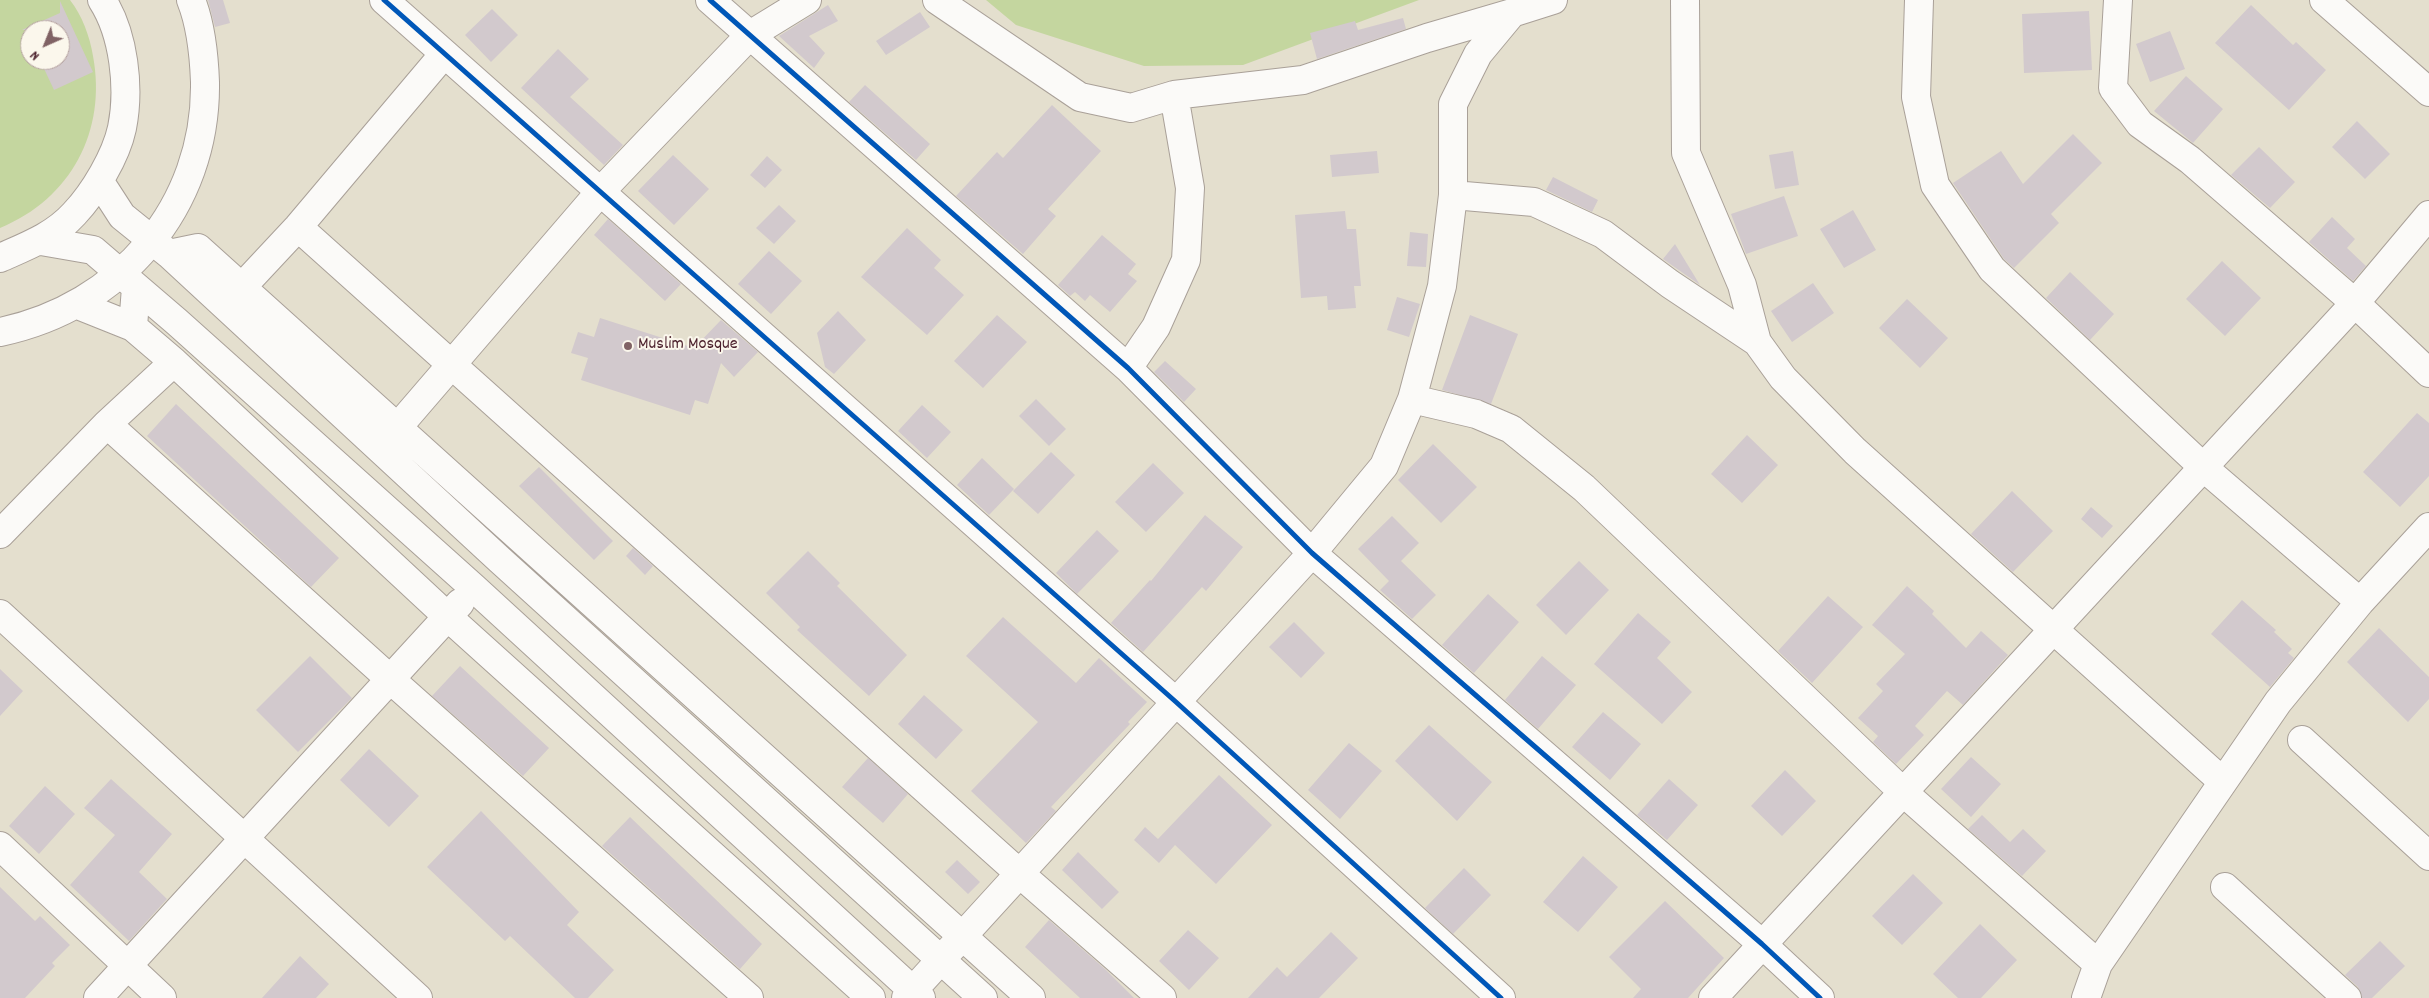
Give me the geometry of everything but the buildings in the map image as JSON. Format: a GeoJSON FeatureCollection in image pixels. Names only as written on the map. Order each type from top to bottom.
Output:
{"type":"FeatureCollection","features":[{"type":"Feature","properties":{"kind":"street"},"geometry":{"type":"LineString","coordinates":[[0,258],[41,240],[74,215],[100,182],[122,128],[126,71],[111,15],[102,0]]}},
{"type":"Feature","properties":{"kind":"street"},"geometry":{"type":"LineString","coordinates":[[0,332],[30,326],[128,280],[160,248],[196,152],[205,103],[204,53],[190,0]]}},
{"type":"Feature","properties":{"kind":"street"},"geometry":{"type":"LineString","coordinates":[[384,0],[1176,702],[1501,998]]}},
{"type":"Feature","properties":{"kind":"street"},"geometry":{"type":"LineString","coordinates":[[710,0],[1128,368],[1312,553],[1762,944],[1820,998]]}},
{"type":"Feature","properties":{"kind":"street"},"geometry":{"type":"LineString","coordinates":[[397,428],[600,192],[750,35],[807,0]]}},
{"type":"Feature","properties":{"kind":"street"},"geometry":{"type":"LineString","coordinates":[[937,0],[1080,97],[1131,108],[1174,95],[1303,80],[1427,38],[1553,0]]}},
{"type":"Feature","properties":{"kind":"street"},"geometry":{"type":"LineString","coordinates":[[1685,0],[1686,154],[1742,285],[1757,342]]}},
{"type":"Feature","properties":{"kind":"street"},"geometry":{"type":"LineString","coordinates":[[1919,0],[1916,97],[1935,185],[1992,270],[2204,467],[2360,602]]}},
{"type":"Feature","properties":{"kind":"street"},"geometry":{"type":"LineString","coordinates":[[2118,0],[2113,88],[2140,124],[2190,160],[2355,303],[2429,373]]}},
{"type":"Feature","properties":{"kind":"street"},"geometry":{"type":"LineString","coordinates":[[2324,0],[2429,92]]}},
{"type":"Feature","properties":{"kind":"street"},"geometry":{"type":"LineString","coordinates":[[41,240],[93,250],[128,280],[474,588],[913,995],[963,934],[1312,553],[1384,466],[1412,399],[1442,286],[1453,195],[1453,104],[1478,54],[1512,13]]}},
{"type":"Feature","properties":{"kind":"street"},"geometry":{"type":"LineString","coordinates":[[241,288],[298,227],[444,54]]}},
{"type":"Feature","properties":{"kind":"street"},"geometry":{"type":"LineString","coordinates":[[1128,368],[1156,327],[1186,260],[1190,188],[1174,95]]}},
{"type":"Feature","properties":{"kind":"street"},"geometry":{"type":"LineString","coordinates":[[100,182],[122,216],[160,248],[500,560],[983,998]]}},
{"type":"Feature","properties":{"kind":"street"},"geometry":{"type":"LineString","coordinates":[[1453,195],[1534,202],[1603,234],[1670,284],[1757,342],[1783,378],[1855,451],[2222,781]]}},
{"type":"Feature","properties":{"kind":"street"},"geometry":{"type":"LineString","coordinates":[[1712,998],[2355,303],[2429,215]]}},
{"type":"Feature","properties":{"kind":"street"},"geometry":{"type":"LineString","coordinates":[[298,227],[1019,874],[1162,998]]}},
{"type":"Feature","properties":{"kind":"street"},"geometry":{"type":"LineString","coordinates":[[160,248],[198,248],[963,934],[1031,998]]}},
{"type":"Feature","properties":{"kind":"street"},"geometry":{"type":"LineString","coordinates":[[128,280],[133,327]]}},
{"type":"Feature","properties":{"kind":"street"},"geometry":{"type":"LineString","coordinates":[[78,305],[133,327],[174,362],[448,617],[871,998]]}},
{"type":"Feature","properties":{"kind":"street"},"geometry":{"type":"LineString","coordinates":[[0,534],[107,424],[174,362]]}},
{"type":"Feature","properties":{"kind":"street"},"geometry":{"type":"LineString","coordinates":[[1412,399],[1476,414],[1511,429],[1584,488],[1903,792],[2098,964]]}},
{"type":"Feature","properties":{"kind":"street"},"geometry":{"type":"LineString","coordinates":[[107,424],[749,998]]}},
{"type":"Feature","properties":{"kind":"street"},"geometry":{"type":"LineString","coordinates":[[2086,998],[2098,964],[2278,702],[2360,602],[2429,527]]}},
{"type":"Feature","properties":{"kind":"street"},"geometry":{"type":"LineString","coordinates":[[98,998],[500,560]]}},
{"type":"Feature","properties":{"kind":"street"},"geometry":{"type":"LineString","coordinates":[[0,614],[418,998]]}},
{"type":"Feature","properties":{"kind":"street"},"geometry":{"type":"LineString","coordinates":[[2302,740],[2429,856]]}},
{"type":"Feature","properties":{"kind":"street"},"geometry":{"type":"LineString","coordinates":[[0,846],[162,998]]}},
{"type":"Feature","properties":{"kind":"street"},"geometry":{"type":"LineString","coordinates":[[2225,888],[2347,998]]}},
{"type":"Feature","properties":{"kind":"green space"},"geometry":{"type":"Polygon","coordinates":[[[0,0],[70,0],[78,12],[90,41],[96,84],[94,110],[88,136],[78,159],[64,181],[46,199],[25,215],[0,228],[0,0]]]}},
{"type":"Feature","properties":{"kind":"green space"},"geometry":{"type":"Polygon","coordinates":[[[986,0],[1419,0],[1243,65],[1144,66],[1016,25],[986,0]]]}},
{"type":"Feature","properties":{"kind":"cycle path"},"geometry":{"type":"LineString","coordinates":[[384,0],[1176,702],[1501,998]]}},
{"type":"Feature","properties":{"kind":"cycle path"},"geometry":{"type":"LineString","coordinates":[[710,0],[1128,368],[1312,553],[1762,944],[1820,998]]}},
{"type":"Feature","properties":{"kind":"place","name":"Muslim Mosque"},"geometry":{"type":"Point","coordinates":[628,346]}}]}
